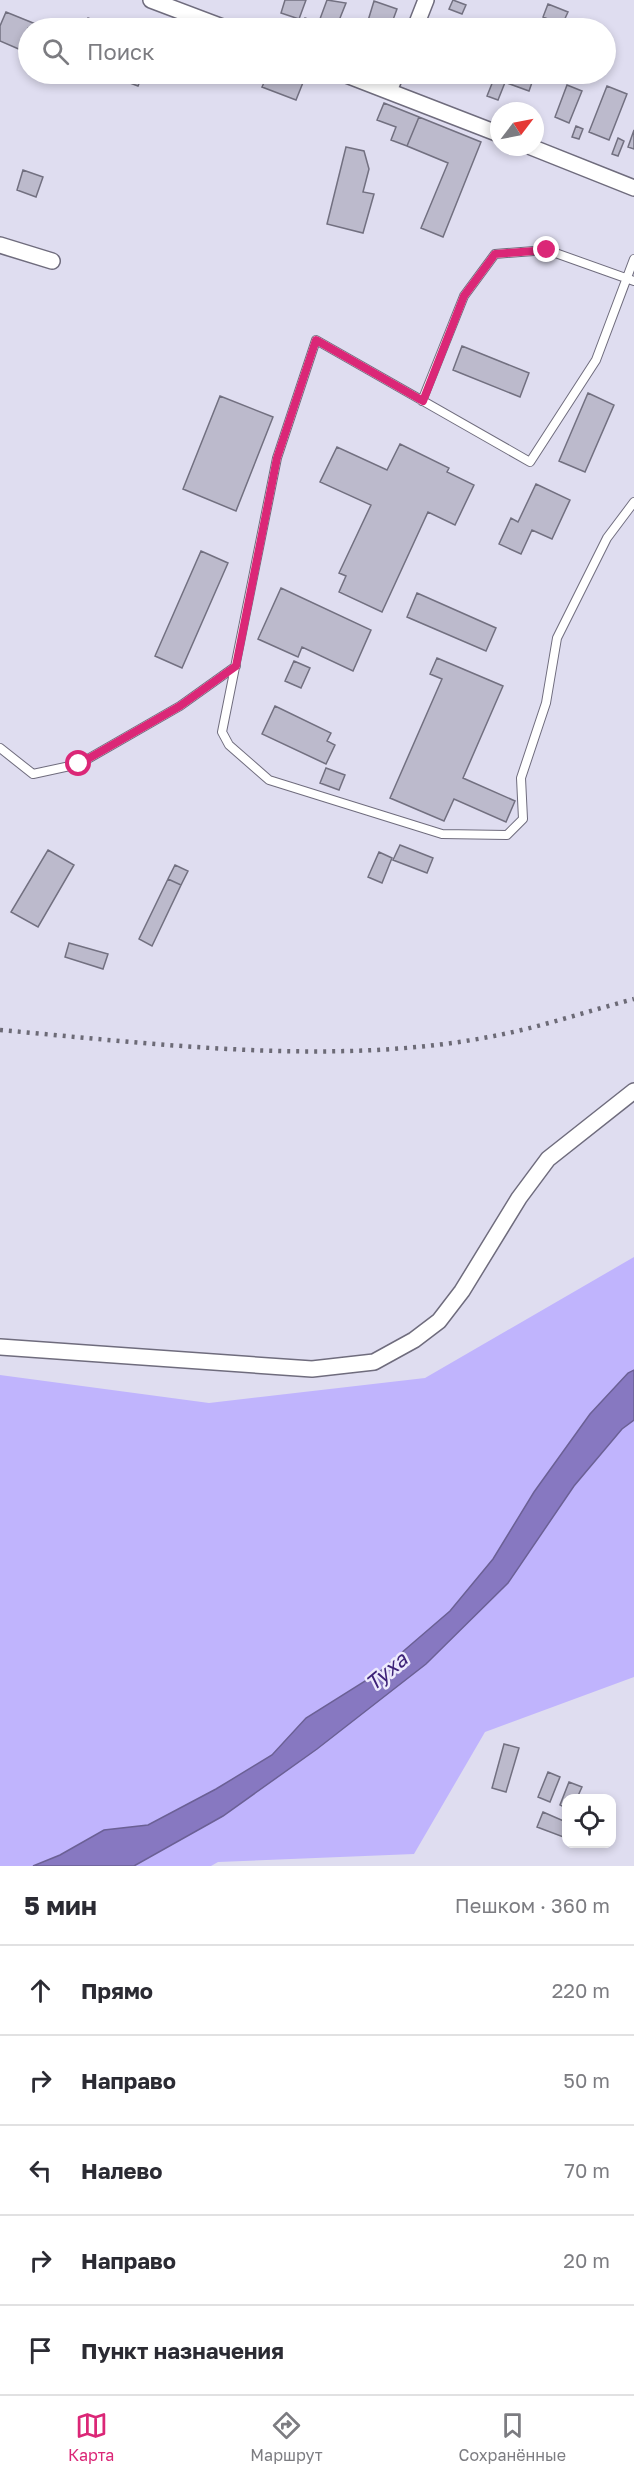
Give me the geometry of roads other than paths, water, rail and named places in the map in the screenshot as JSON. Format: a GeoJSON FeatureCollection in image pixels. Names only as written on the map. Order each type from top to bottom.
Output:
{"type":"FeatureCollection","features":[{"type":"Feature","properties":{"kind":"street"},"geometry":{"type":"LineString","coordinates":[[151,0],[199,18]]}},
{"type":"Feature","properties":{"kind":"street"},"geometry":{"type":"LineString","coordinates":[[419,18],[426,0]]}},
{"type":"Feature","properties":{"kind":"street"},"geometry":{"type":"LineString","coordinates":[[370,84],[490,130]]}},
{"type":"Feature","properties":{"kind":"street"},"geometry":{"type":"LineString","coordinates":[[389,91],[392,84]]}},
{"type":"Feature","properties":{"kind":"street"},"geometry":{"type":"LineString","coordinates":[[544,152],[634,188]]}},
{"type":"Feature","properties":{"kind":"street"},"geometry":{"type":"LineString","coordinates":[[0,245],[52,261]]}},
{"type":"Feature","properties":{"kind":"street"},"geometry":{"type":"LineString","coordinates":[[0,1347],[312,1369],[374,1362],[414,1340],[439,1321],[462,1291],[519,1197],[548,1160],[634,1091]]}},
{"type":"Feature","properties":{"kind":"lane"},"geometry":{"type":"LineString","coordinates":[[423,401],[464,296],[495,254],[547,250],[631,280]]}},
{"type":"Feature","properties":{"kind":"lane"},"geometry":{"type":"LineString","coordinates":[[634,260],[631,280],[596,360],[530,462],[316,340],[277,458],[222,732],[228,745],[269,780],[442,834],[507,835],[523,819],[521,778],[546,703],[557,638],[607,538],[634,502]]}},
{"type":"Feature","properties":{"kind":"lane"},"geometry":{"type":"LineString","coordinates":[[0,748],[33,774],[79,764],[180,706],[236,666]]}},
{"type":"Feature","properties":{"kind":"water","name":"Туха"},"geometry":{"type":"Polygon","coordinates":[[[634,1370],[634,1420],[622,1429],[574,1486],[508,1583],[426,1664],[317,1749],[223,1816],[134,1866],[33,1866],[60,1855],[104,1830],[148,1825],[216,1789],[272,1755],[306,1718],[378,1673],[450,1611],[493,1559],[534,1492],[590,1414],[628,1373],[634,1370]]]}},
{"type":"Feature","properties":{"kind":"railway"},"geometry":{"type":"LineString","coordinates":[[0,1030],[247,1050],[373,1050],[434,1045],[494,1036],[547,1024],[634,999]]}}]}
